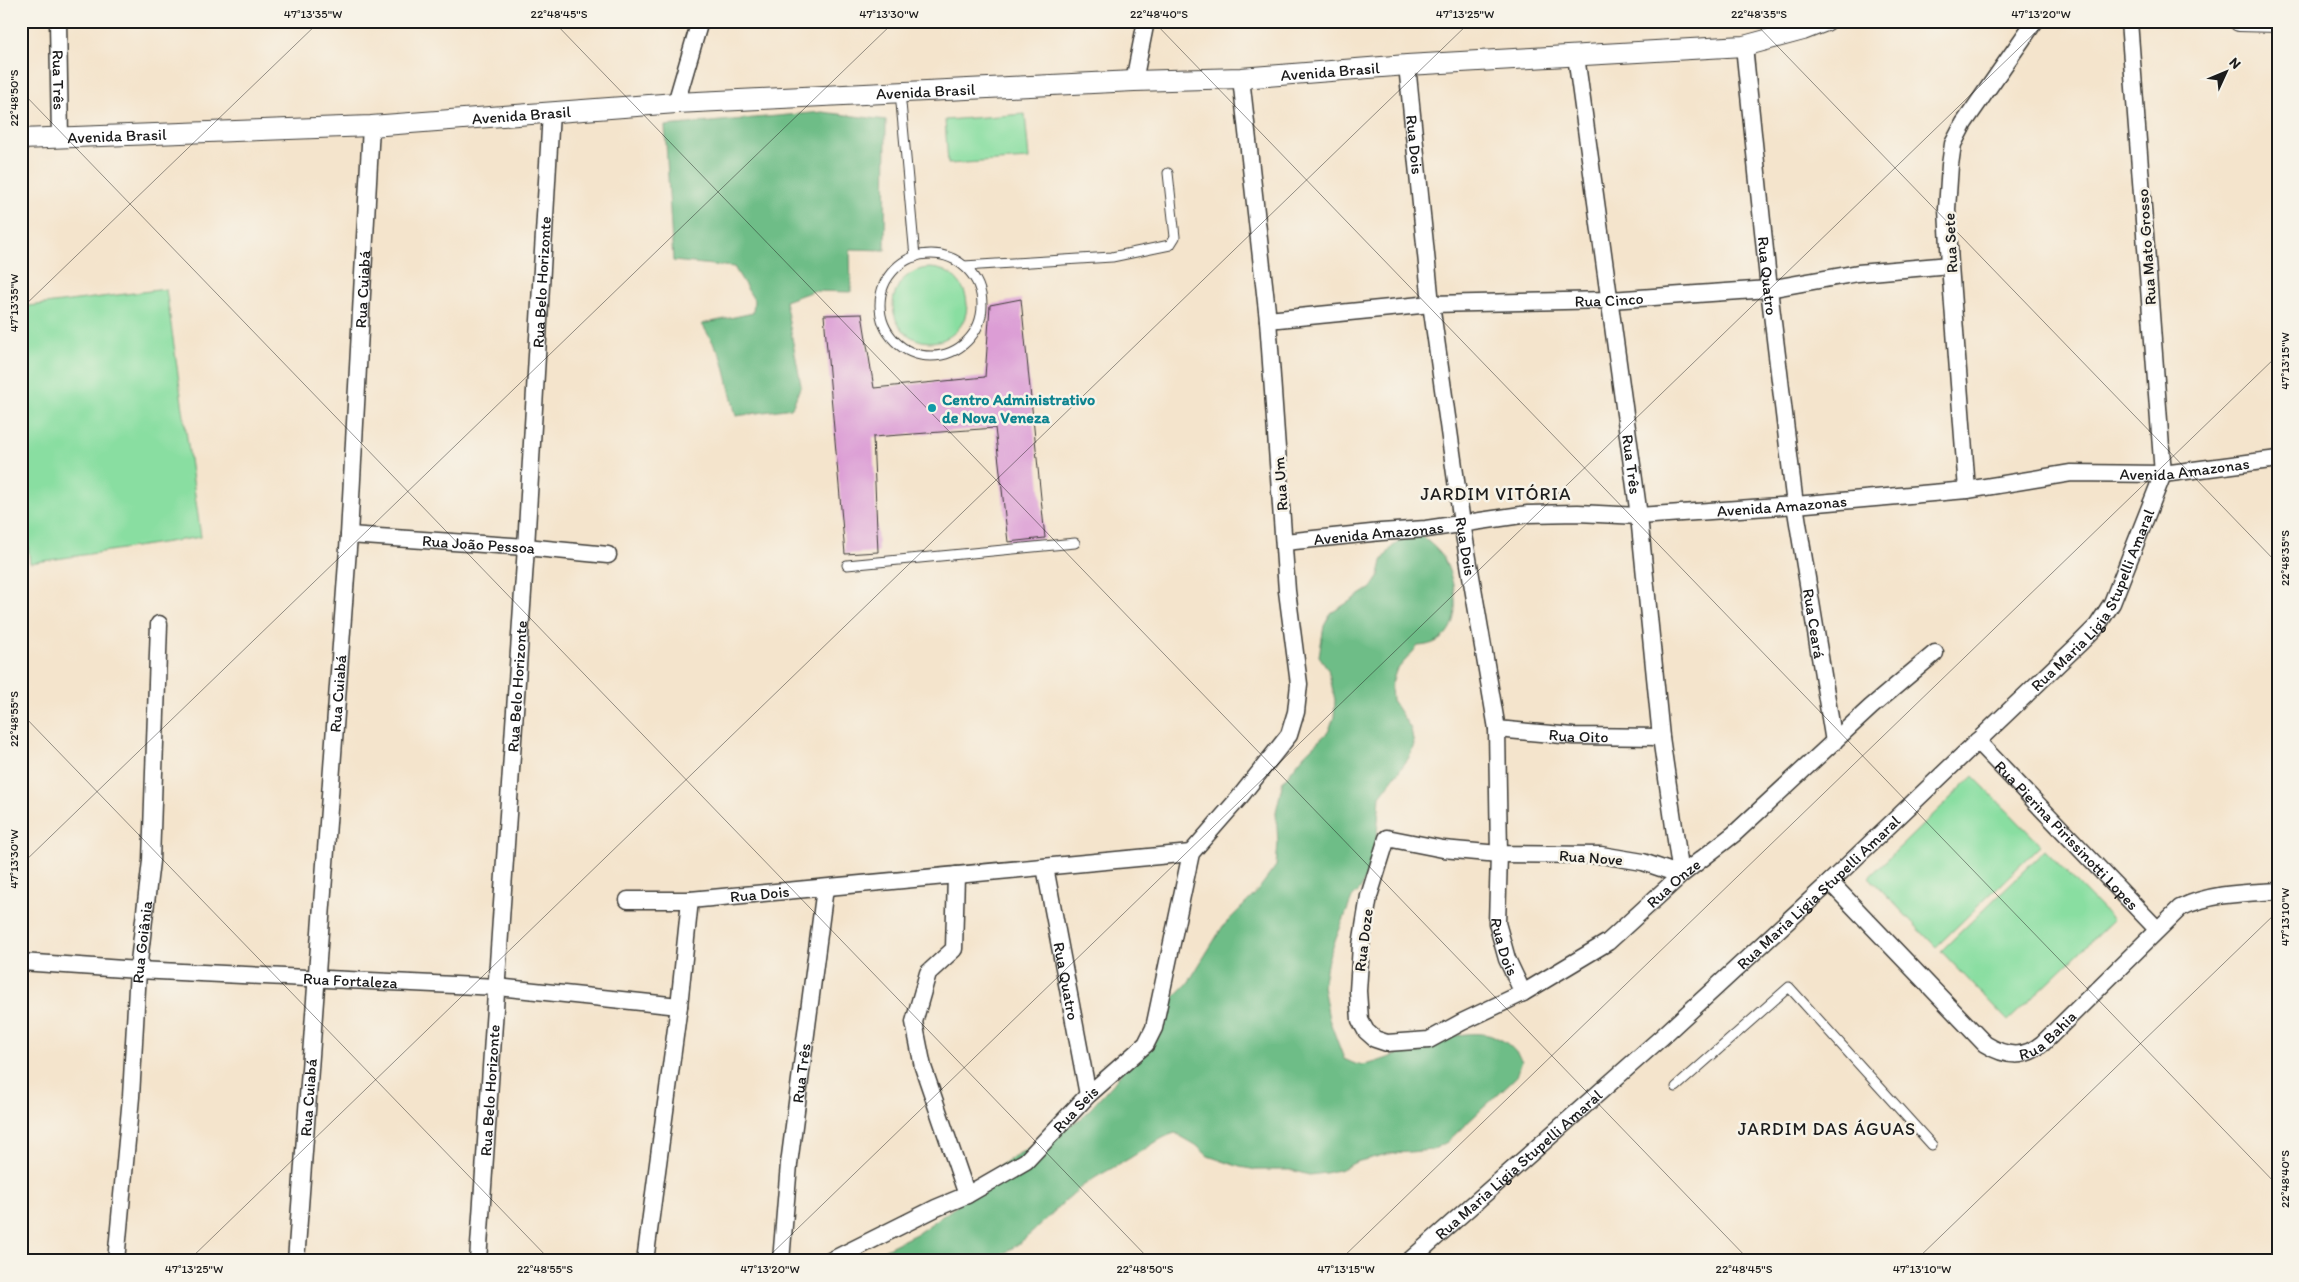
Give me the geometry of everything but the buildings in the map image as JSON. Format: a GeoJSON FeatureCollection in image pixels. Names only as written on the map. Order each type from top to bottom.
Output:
{"type":"FeatureCollection","features":[{"type":"Feature","properties":{"kind":"street","name":"Rua Três"},"geometry":{"type":"LineString","coordinates":[[58,21],[60,138]]}},
{"type":"Feature","properties":{"kind":"street"},"geometry":{"type":"LineString","coordinates":[[676,103],[700,21]]}},
{"type":"Feature","properties":{"kind":"street"},"geometry":{"type":"LineString","coordinates":[[1134,81],[1146,21]]}},
{"type":"Feature","properties":{"kind":"street","name":"Avenida Brasil"},"geometry":{"type":"LineString","coordinates":[[21,139],[370,126],[676,103],[1134,81],[1241,78],[1407,65],[1744,46],[1826,21]]}},
{"type":"Feature","properties":{"kind":"street","name":"Rua Sete"},"geometry":{"type":"LineString","coordinates":[[1967,490],[1950,266],[1948,209],[1953,144],[1964,123],[2034,21]]}},
{"type":"Feature","properties":{"kind":"street","name":"Rua Mato Grosso"},"geometry":{"type":"LineString","coordinates":[[2129,21],[2162,474]]}},
{"type":"Feature","properties":{"kind":"street"},"geometry":{"type":"LineString","coordinates":[[2239,21],[2278,22]]}},
{"type":"Feature","properties":{"kind":"street","name":"Rua Quatro"},"geometry":{"type":"LineString","coordinates":[[1744,46],[1769,289],[1795,505]]}},
{"type":"Feature","properties":{"kind":"street","name":"Rua Três"},"geometry":{"type":"LineString","coordinates":[[1576,56],[1639,516],[1661,737],[1681,875]]}},
{"type":"Feature","properties":{"kind":"street","name":"Rua Dois"},"geometry":{"type":"LineString","coordinates":[[1407,65],[1431,304],[1462,523],[1497,729],[1499,854],[1497,923],[1507,959],[1523,993]]}},
{"type":"Feature","properties":{"kind":"street","name":"Rua Um"},"geometry":{"type":"LineString","coordinates":[[1191,853],[1289,735],[1296,712],[1299,684],[1287,591],[1268,320],[1241,78]]}},
{"type":"Feature","properties":{"kind":"street","name":"Rua Belo Horizonte"},"geometry":{"type":"LineString","coordinates":[[478,1261],[526,547],[551,112]]}},
{"type":"Feature","properties":{"kind":"street","name":"Rua Cuiabá"},"geometry":{"type":"LineString","coordinates":[[296,1261],[349,535],[370,126]]}},
{"type":"Feature","properties":{"kind":"street","name":"Rua Cinco"},"geometry":{"type":"LineString","coordinates":[[1268,320],[1431,304],[1610,300],[1769,289],[1858,274],[1950,266]]}},
{"type":"Feature","properties":{"kind":"street","name":"Avenida Amazonas"},"geometry":{"type":"LineString","coordinates":[[1285,542],[1381,532],[1426,530],[1528,514],[1578,513],[1639,516],[1795,505],[1967,490],[2071,473],[2162,474],[2278,459]]}},
{"type":"Feature","properties":{"kind":"street","name":"Rua Maria Ligia Stupelli Amaral"},"geometry":{"type":"LineString","coordinates":[[1409,1261],[1662,1037],[1830,882],[2078,646],[2105,616],[2112,603],[2162,474]]}},
{"type":"Feature","properties":{"kind":"street","name":"Rua Ceará"},"geometry":{"type":"LineString","coordinates":[[1795,505],[1834,742]]}},
{"type":"Feature","properties":{"kind":"street","name":"Rua João Pessoa"},"geometry":{"type":"LineString","coordinates":[[349,535],[526,547],[608,555]]}},
{"type":"Feature","properties":{"kind":"street","name":"Rua Goiânia"},"geometry":{"type":"LineString","coordinates":[[116,1261],[131,1097],[138,970],[151,861],[159,624]]}},
{"type":"Feature","properties":{"kind":"street","name":"Rua Onze"},"geometry":{"type":"LineString","coordinates":[[1375,1039],[1387,1043],[1430,1040],[1523,993],[1608,942],[1681,875],[1734,834],[1871,707],[1935,654]]}},
{"type":"Feature","properties":{"kind":"street","name":"Rua Oito"},"geometry":{"type":"LineString","coordinates":[[1497,729],[1573,736],[1661,737]]}},
{"type":"Feature","properties":{"kind":"street","name":"Rua Pierina Pirissinotti Lopes"},"geometry":{"type":"LineString","coordinates":[[1977,741],[2157,929]]}},
{"type":"Feature","properties":{"kind":"street","name":"Rua Nove"},"geometry":{"type":"LineString","coordinates":[[1387,838],[1443,848],[1499,854],[1601,855],[1643,862],[1681,875]]}},
{"type":"Feature","properties":{"kind":"street","name":"Rua Doze"},"geometry":{"type":"LineString","coordinates":[[1375,1039],[1366,1031],[1360,1020],[1358,991],[1361,945],[1369,896],[1387,838]]}},
{"type":"Feature","properties":{"kind":"street","name":"Rua Dois"},"geometry":{"type":"LineString","coordinates":[[690,900],[1191,853]]}},
{"type":"Feature","properties":{"kind":"street","name":"Rua Seis"},"geometry":{"type":"LineString","coordinates":[[830,1261],[936,1208],[967,1195],[1026,1161],[1088,1095],[1146,1044],[1154,1028],[1191,853]]}},
{"type":"Feature","properties":{"kind":"street","name":"Rua Quatro"},"geometry":{"type":"LineString","coordinates":[[1045,867],[1088,1095]]}},
{"type":"Feature","properties":{"kind":"street"},"geometry":{"type":"LineString","coordinates":[[956,875],[954,948],[928,973],[914,1022],[923,1067],[967,1195]]}},
{"type":"Feature","properties":{"kind":"street","name":"Rua Bahia"},"geometry":{"type":"LineString","coordinates":[[1830,882],[1985,1044],[1999,1053],[2011,1055],[2030,1052],[2043,1043],[2180,908],[2195,901],[2230,894],[2278,891]]}},
{"type":"Feature","properties":{"kind":"street","name":"Rua Três"},"geometry":{"type":"LineString","coordinates":[[781,1261],[789,1164],[825,888]]}},
{"type":"Feature","properties":{"kind":"street"},"geometry":{"type":"LineString","coordinates":[[628,900],[690,900],[679,1006],[645,1261]]}},
{"type":"Feature","properties":{"kind":"street","name":"Rua Fortaleza"},"geometry":{"type":"LineString","coordinates":[[21,962],[138,970],[497,987],[679,1006]]}},
{"type":"Feature","properties":{"kind":"lane"},"geometry":{"type":"LineString","coordinates":[[900,92],[915,256]]}},
{"type":"Feature","properties":{"kind":"lane"},"geometry":{"type":"LineString","coordinates":[[964,266],[1112,257],[1170,245],[1175,237],[1168,174]]}},
{"type":"Feature","properties":{"kind":"lane"},"geometry":{"type":"LineString","coordinates":[[933,254],[950,258],[964,266],[975,279],[981,294],[982,310],[978,326],[969,340],[956,350],[941,356],[924,356],[909,351],[896,342],[886,328],[880,311],[881,294],[888,277],[900,265],[915,256],[933,254]]}},
{"type":"Feature","properties":{"kind":"lane"},"geometry":{"type":"LineString","coordinates":[[846,565],[1075,543]]}},
{"type":"Feature","properties":{"kind":"lane"},"geometry":{"type":"LineString","coordinates":[[1676,1086],[1789,987],[1932,1145]]}},
{"type":"Feature","properties":{"kind":"green space"},"geometry":{"type":"Polygon","coordinates":[[[822,112],[886,120],[885,250],[850,249],[851,292],[813,291],[785,301],[801,385],[792,408],[736,416],[722,358],[702,324],[753,313],[754,300],[734,267],[673,261],[665,126],[822,112]]]}},
{"type":"Feature","properties":{"kind":"green space"},"geometry":{"type":"Polygon","coordinates":[[[1025,114],[1029,159],[948,164],[945,120],[1025,114]]]}},
{"type":"Feature","properties":{"kind":"green space"},"geometry":{"type":"Polygon","coordinates":[[[930,268],[944,271],[956,279],[964,291],[967,305],[964,319],[956,331],[944,339],[930,342],[916,339],[904,331],[896,319],[893,305],[896,291],[904,279],[916,271],[930,268]]]}},
{"type":"Feature","properties":{"kind":"green space"},"geometry":{"type":"Polygon","coordinates":[[[166,289],[201,537],[30,563],[21,488],[21,307],[166,289]]]}},
{"type":"Feature","properties":{"kind":"green space"},"geometry":{"type":"Polygon","coordinates":[[[1421,535],[1437,550],[1445,561],[1454,588],[1454,615],[1451,627],[1444,636],[1433,643],[1418,646],[1396,671],[1391,686],[1392,700],[1411,729],[1414,745],[1408,759],[1380,796],[1375,861],[1360,890],[1352,898],[1328,959],[1323,986],[1329,1019],[1344,1059],[1359,1065],[1367,1064],[1444,1038],[1462,1034],[1479,1034],[1495,1037],[1510,1046],[1522,1061],[1517,1076],[1447,1142],[1432,1150],[1387,1154],[1356,1162],[1342,1169],[1309,1175],[1291,1170],[1257,1170],[1240,1167],[1208,1156],[1196,1145],[1175,1133],[1161,1139],[1089,1182],[1074,1193],[1023,1241],[1000,1256],[987,1261],[861,1261],[918,1233],[951,1210],[977,1184],[1006,1161],[1082,1118],[1114,1083],[1172,999],[1188,983],[1223,926],[1255,894],[1276,866],[1278,843],[1276,812],[1283,781],[1305,754],[1328,732],[1334,718],[1335,700],[1328,669],[1319,656],[1324,626],[1331,613],[1371,588],[1379,576],[1382,561],[1392,547],[1406,536],[1421,535]]]}},
{"type":"Feature","properties":{"kind":"green space"},"geometry":{"type":"Polygon","coordinates":[[[1973,776],[2041,845],[1936,947],[1869,877],[1973,776]]]}},
{"type":"Feature","properties":{"kind":"green space"},"geometry":{"type":"Polygon","coordinates":[[[2045,850],[2113,920],[2008,1021],[1941,951],[2045,850]]]}},
{"type":"Feature","properties":{"kind":"place","name":"Centro Administrativo de Nova Veneza"},"geometry":{"type":"Point","coordinates":[932,408]}},
{"type":"Feature","properties":{"kind":"district","name":"JARDIM VITÓRIA"},"geometry":{"type":"Point","coordinates":[1496,494]}},
{"type":"Feature","properties":{"kind":"district","name":"JARDIM DAS ÁGUAS"},"geometry":{"type":"Point","coordinates":[1827,1129]}}]}
